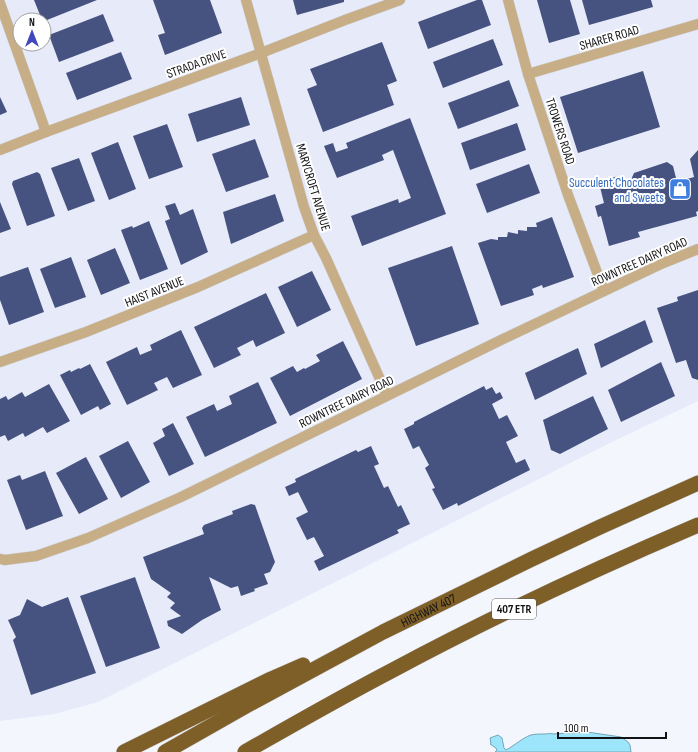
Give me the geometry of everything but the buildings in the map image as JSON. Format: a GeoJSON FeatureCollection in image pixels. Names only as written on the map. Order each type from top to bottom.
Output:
{"type":"FeatureCollection","features":[{"type":"Feature","properties":{"kind":"highway","name":"HIGHWAY 407"},"geometry":{"type":"LineString","coordinates":[[165,752],[246,706],[383,632],[586,533],[698,483]]}},
{"type":"Feature","properties":{"kind":"highway","name":"407 ETR"},"geometry":{"type":"LineString","coordinates":[[245,752],[393,670],[521,605],[698,525]]}},
{"type":"Feature","properties":{"kind":"highway"},"geometry":{"type":"LineString","coordinates":[[124,752],[271,679],[383,632]]}},
{"type":"Feature","properties":{"kind":"highway"},"geometry":{"type":"LineString","coordinates":[[261,752],[334,702]]}},
{"type":"Feature","properties":{"kind":"street","name":"MARYCROFT AVENUE"},"geometry":{"type":"LineString","coordinates":[[246,0],[304,207],[314,235],[326,258],[388,396]]}},
{"type":"Feature","properties":{"kind":"street","name":"STRADA DRIVE"},"geometry":{"type":"LineString","coordinates":[[0,150],[400,0]]}},
{"type":"Feature","properties":{"kind":"street","name":"TROWERS ROAD"},"geometry":{"type":"LineString","coordinates":[[508,0],[528,74],[568,195],[604,291]]}},
{"type":"Feature","properties":{"kind":"street"},"geometry":{"type":"LineString","coordinates":[[0,3],[46,132]]}},
{"type":"Feature","properties":{"kind":"street","name":"SHARER ROAD"},"geometry":{"type":"LineString","coordinates":[[528,74],[698,24]]}},
{"type":"Feature","properties":{"kind":"street","name":"HAIST AVENUE"},"geometry":{"type":"LineString","coordinates":[[0,362],[86,332],[198,287],[314,235]]}},
{"type":"Feature","properties":{"kind":"street","name":"ROWNTREE DAIRY ROAD"},"geometry":{"type":"LineString","coordinates":[[0,559],[5,560],[36,556],[88,538],[181,497],[660,264],[698,249]]}},
{"type":"Feature","properties":{"kind":"shaded area"},"geometry":{"type":"Polygon","coordinates":[[[0,0],[698,0],[698,401],[614,441],[98,702],[55,714],[0,721],[0,0]]]}},
{"type":"Feature","properties":{"kind":"water"},"geometry":{"type":"Polygon","coordinates":[[[587,732],[621,737],[630,745],[631,752],[495,752],[497,750],[496,748],[490,744],[490,738],[498,735],[502,738],[504,748],[506,750],[531,735],[587,732]]]}},
{"type":"Feature","properties":{"kind":"place","name":"Succulent Chocolates and Sweets"},"geometry":{"type":"Point","coordinates":[680,189]}}]}
